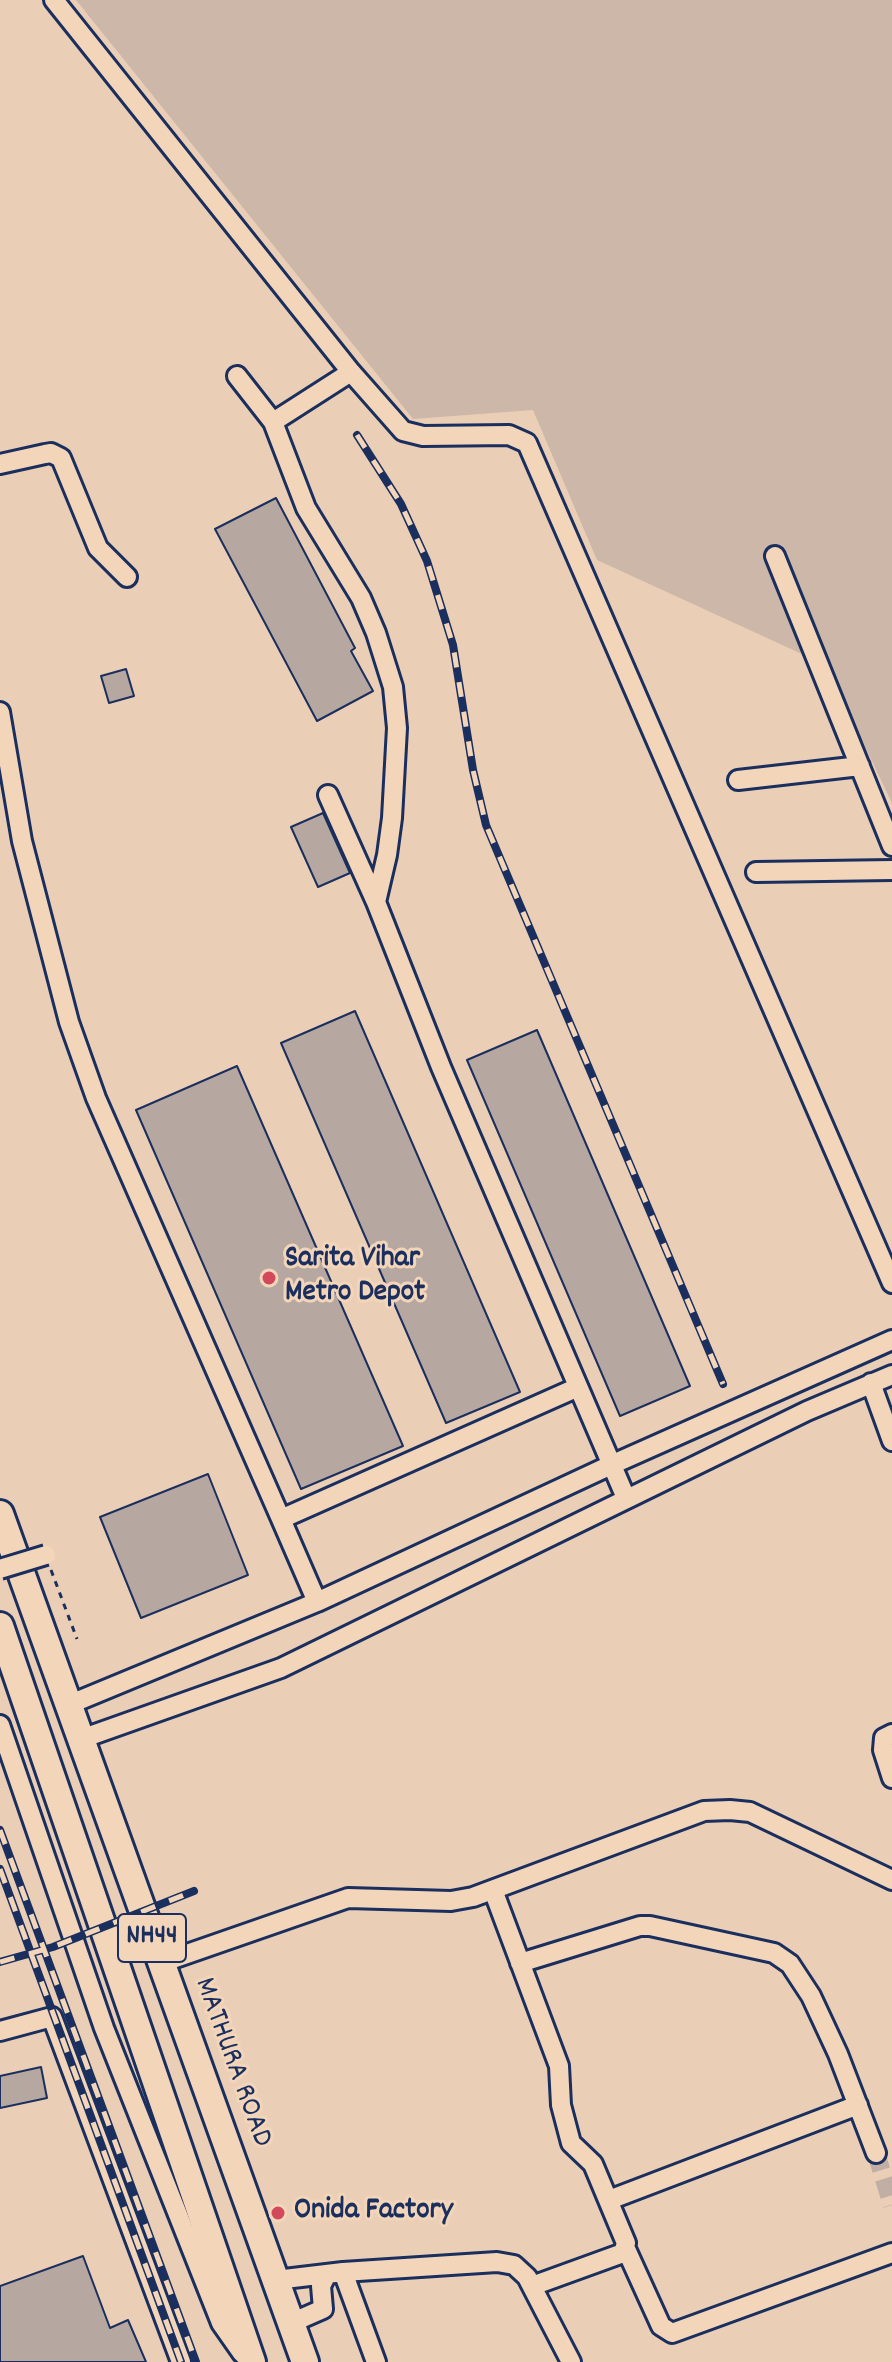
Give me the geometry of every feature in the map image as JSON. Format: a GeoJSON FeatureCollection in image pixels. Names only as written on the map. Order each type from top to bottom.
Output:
{"type":"FeatureCollection","features":[{"type":"Feature","properties":{"kind":"highway","name":"MATHURA ROAD"},"geometry":{"type":"LineString","coordinates":[[0,1514],[305,2362]]}},
{"type":"Feature","properties":{"kind":"highway","name":"NH44"},"geometry":{"type":"LineString","coordinates":[[0,1626],[250,2362]]}},
{"type":"Feature","properties":{"kind":"street"},"geometry":{"type":"LineString","coordinates":[[54,0],[351,372],[403,431],[423,436],[509,435],[527,443],[892,1283]]}},
{"type":"Feature","properties":{"kind":"street"},"geometry":{"type":"LineString","coordinates":[[273,422],[351,372]]}},
{"type":"Feature","properties":{"kind":"street"},"geometry":{"type":"LineString","coordinates":[[237,376],[273,422],[306,508],[361,598],[393,687],[397,728],[393,807],[387,855],[376,902]]}},
{"type":"Feature","properties":{"kind":"street"},"geometry":{"type":"LineString","coordinates":[[0,464],[51,453],[61,458],[98,548],[127,577]]}},
{"type":"Feature","properties":{"kind":"street"},"geometry":{"type":"LineString","coordinates":[[775,556],[892,846]]}},
{"type":"Feature","properties":{"kind":"street"},"geometry":{"type":"LineString","coordinates":[[0,712],[22,841],[69,1022],[96,1098],[317,1602]]}},
{"type":"Feature","properties":{"kind":"street"},"geometry":{"type":"LineString","coordinates":[[738,780],[860,766]]}},
{"type":"Feature","properties":{"kind":"street"},"geometry":{"type":"LineString","coordinates":[[328,795],[376,902],[441,1067],[576,1388],[626,1498]]}},
{"type":"Feature","properties":{"kind":"street"},"geometry":{"type":"LineString","coordinates":[[756,872],[892,870]]}},
{"type":"Feature","properties":{"kind":"street"},"geometry":{"type":"LineString","coordinates":[[68,1705],[317,1602],[611,1465],[892,1340]]}},
{"type":"Feature","properties":{"kind":"street"},"geometry":{"type":"LineString","coordinates":[[81,1739],[281,1668],[807,1411],[892,1375]]}},
{"type":"Feature","properties":{"kind":"street"},"geometry":{"type":"LineString","coordinates":[[871,1383],[892,1441]]}},
{"type":"Feature","properties":{"kind":"street"},"geometry":{"type":"LineString","coordinates":[[281,1519],[576,1388]]}},
{"type":"Feature","properties":{"kind":"street"},"geometry":{"type":"LineString","coordinates":[[0,1569],[46,1555]]}},
{"type":"Feature","properties":{"kind":"street"},"geometry":{"type":"LineString","coordinates":[[0,1725],[104,2028],[221,2323],[250,2362]]}},
{"type":"Feature","properties":{"kind":"street"},"geometry":{"type":"LineString","coordinates":[[892,1734],[884,1738],[883,1750],[892,1778]]}},
{"type":"Feature","properties":{"kind":"street"},"geometry":{"type":"LineString","coordinates":[[161,1963],[348,1898],[451,1901],[473,1897],[704,1811],[750,1812],[892,1880]]}},
{"type":"Feature","properties":{"kind":"street"},"geometry":{"type":"LineString","coordinates":[[493,1890],[559,2066],[560,2095],[571,2143],[593,2164],[626,2249],[661,2326],[672,2333],[892,2253]]}},
{"type":"Feature","properties":{"kind":"street"},"geometry":{"type":"LineString","coordinates":[[520,1963],[640,1926],[774,1953],[790,1964],[811,1996],[838,2054],[876,2153]]}},
{"type":"Feature","properties":{"kind":"street"},"geometry":{"type":"LineString","coordinates":[[0,2031],[52,2017],[181,2362]]}},
{"type":"Feature","properties":{"kind":"street"},"geometry":{"type":"LineString","coordinates":[[609,2200],[858,2105]]}},
{"type":"Feature","properties":{"kind":"street"},"geometry":{"type":"LineString","coordinates":[[532,2286],[623,2253],[626,2249]]}},
{"type":"Feature","properties":{"kind":"street"},"geometry":{"type":"LineString","coordinates":[[276,2280],[497,2262],[514,2265],[527,2277],[571,2362]]}},
{"type":"Feature","properties":{"kind":"street"},"geometry":{"type":"LineString","coordinates":[[291,2323],[323,2309],[321,2286],[335,2273]]}},
{"type":"Feature","properties":{"kind":"street"},"geometry":{"type":"LineString","coordinates":[[335,2273],[376,2362]]}},
{"type":"Feature","properties":{"kind":"path"},"geometry":{"type":"LineString","coordinates":[[46,1555],[77,1639]]}},
{"type":"Feature","properties":{"kind":"shaded area"},"geometry":{"type":"Polygon","coordinates":[[[76,0],[892,0],[892,803],[826,665],[597,560],[533,410],[413,419],[76,0]]]}},
{"type":"Feature","properties":{"kind":"building"},"geometry":{"type":"Polygon","coordinates":[[[276,498],[355,648],[351,651],[373,691],[317,721],[215,529],[276,498]]]}},
{"type":"Feature","properties":{"kind":"building"},"geometry":{"type":"Polygon","coordinates":[[[126,669],[134,696],[109,703],[101,676],[126,669]]]}},
{"type":"Feature","properties":{"kind":"building"},"geometry":{"type":"Polygon","coordinates":[[[323,813],[350,873],[318,887],[291,827],[323,813]]]}},
{"type":"Feature","properties":{"kind":"building","name":"Sarita Vihar Metro Depot"},"geometry":{"type":"Polygon","coordinates":[[[355,1011],[520,1392],[446,1423],[281,1043],[355,1011]]]}},
{"type":"Feature","properties":{"kind":"building"},"geometry":{"type":"Polygon","coordinates":[[[537,1030],[690,1386],[620,1416],[467,1060],[537,1030]]]}},
{"type":"Feature","properties":{"kind":"building","name":"Sarita Vihar Metro Depot"},"geometry":{"type":"Polygon","coordinates":[[[237,1066],[403,1446],[301,1489],[136,1110],[237,1066]]]}},
{"type":"Feature","properties":{"kind":"building"},"geometry":{"type":"Polygon","coordinates":[[[208,1474],[248,1575],[141,1618],[100,1517],[208,1474]]]}},
{"type":"Feature","properties":{"kind":"building"},"geometry":{"type":"Polygon","coordinates":[[[41,2067],[47,2098],[0,2108],[0,2076],[41,2067]]]}},
{"type":"Feature","properties":{"kind":"building"},"geometry":{"type":"Polygon","coordinates":[[[83,2256],[110,2328],[128,2320],[146,2362],[0,2362],[0,2286],[83,2256]]]}},
{"type":"Feature","properties":{"kind":"tunnel"},"geometry":{"type":"LineString","coordinates":[[876,2153],[892,2205]]}},
{"type":"Feature","properties":{"kind":"railway"},"geometry":{"type":"LineString","coordinates":[[357,435],[401,504],[427,561],[453,645],[473,770],[486,825],[723,1384]]}},
{"type":"Feature","properties":{"kind":"railway"},"geometry":{"type":"LineString","coordinates":[[0,1830],[196,2362]]}},
{"type":"Feature","properties":{"kind":"railway"},"geometry":{"type":"LineString","coordinates":[[0,1869],[181,2362]]}},
{"type":"Feature","properties":{"kind":"railway"},"geometry":{"type":"LineString","coordinates":[[0,1962],[53,1947],[194,1891]]}},
{"type":"Feature","properties":{"kind":"place","name":"Sarita Vihar Metro Depot"},"geometry":{"type":"Point","coordinates":[269,1278]}},
{"type":"Feature","properties":{"kind":"place","name":"Onida Factory"},"geometry":{"type":"Point","coordinates":[278,2213]}}]}
